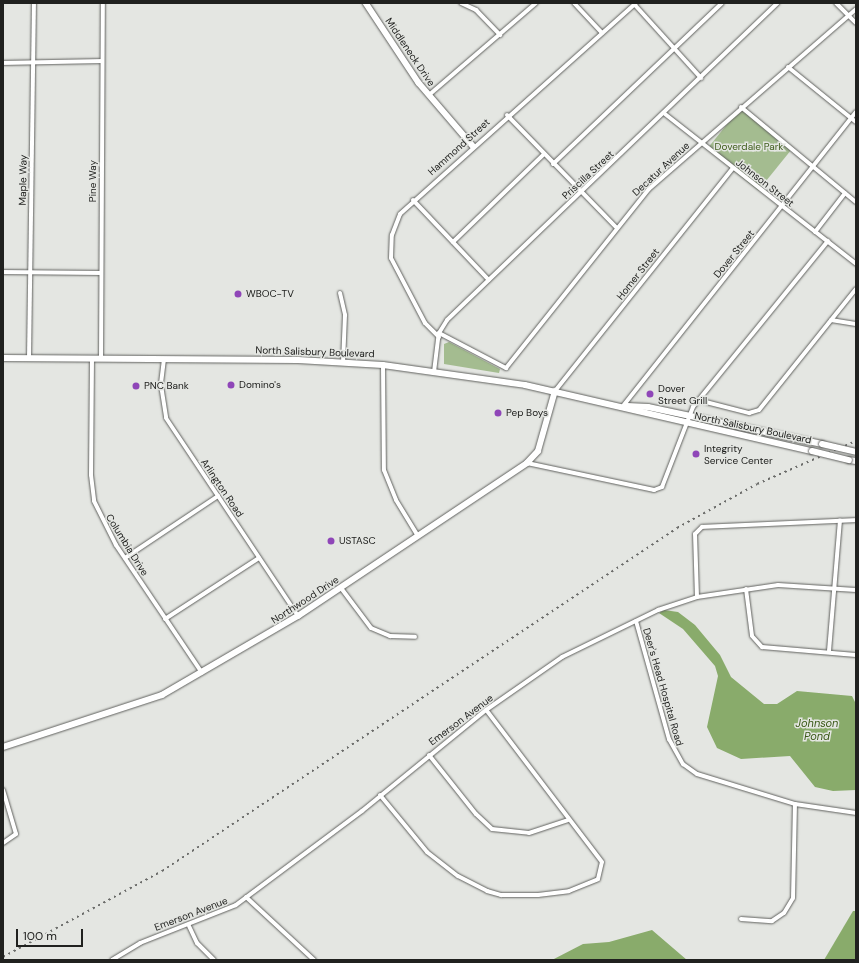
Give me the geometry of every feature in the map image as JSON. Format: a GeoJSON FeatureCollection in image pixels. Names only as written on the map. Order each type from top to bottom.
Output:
{"type":"FeatureCollection","features":[{"type":"Feature","properties":{"kind":"main road","name":"North Salisbury Boulevard"},"geometry":{"type":"LineString","coordinates":[[3,358],[343,362],[383,365],[555,391],[623,406],[690,416],[856,452]]}},
{"type":"Feature","properties":{"kind":"main road","name":"North Salisbury Boulevard"},"geometry":{"type":"LineString","coordinates":[[623,406],[644,415],[856,461]]}},
{"type":"Feature","properties":{"kind":"street","name":"Maple Way"},"geometry":{"type":"LineString","coordinates":[[29,358],[34,3]]}},
{"type":"Feature","properties":{"kind":"street","name":"Pine Way"},"geometry":{"type":"LineString","coordinates":[[101,359],[100,273],[103,3]]}},
{"type":"Feature","properties":{"kind":"street","name":"Middleneck Drive"},"geometry":{"type":"LineString","coordinates":[[366,3],[429,95],[473,146]]}},
{"type":"Feature","properties":{"kind":"street"},"geometry":{"type":"LineString","coordinates":[[461,3],[476,10],[500,35]]}},
{"type":"Feature","properties":{"kind":"street"},"geometry":{"type":"LineString","coordinates":[[429,95],[536,3]]}},
{"type":"Feature","properties":{"kind":"street"},"geometry":{"type":"LineString","coordinates":[[574,3],[602,33]]}},
{"type":"Feature","properties":{"kind":"street"},"geometry":{"type":"LineString","coordinates":[[553,164],[722,3]]}},
{"type":"Feature","properties":{"kind":"street","name":"Priscilla Street"},"geometry":{"type":"LineString","coordinates":[[434,372],[439,335],[447,320],[580,192],[664,114],[778,3]]}},
{"type":"Feature","properties":{"kind":"street"},"geometry":{"type":"LineString","coordinates":[[836,3],[856,23]]}},
{"type":"Feature","properties":{"kind":"street"},"geometry":{"type":"LineString","coordinates":[[635,4],[701,78]]}},
{"type":"Feature","properties":{"kind":"street","name":"Hammond Street"},"geometry":{"type":"LineString","coordinates":[[506,368],[439,335],[425,323],[391,258],[394,228],[413,200],[507,115],[635,4]]}},
{"type":"Feature","properties":{"kind":"street","name":"Decatur Avenue"},"geometry":{"type":"LineString","coordinates":[[506,368],[616,227],[649,189],[856,9]]}},
{"type":"Feature","properties":{"kind":"street"},"geometry":{"type":"LineString","coordinates":[[3,63],[102,61]]}},
{"type":"Feature","properties":{"kind":"street"},"geometry":{"type":"LineString","coordinates":[[788,67],[856,122]]}},
{"type":"Feature","properties":{"kind":"street"},"geometry":{"type":"LineString","coordinates":[[742,107],[856,202]]}},
{"type":"Feature","properties":{"kind":"street","name":"Dover Street"},"geometry":{"type":"LineString","coordinates":[[623,406],[814,168],[856,112]]}},
{"type":"Feature","properties":{"kind":"street","name":"Johnson Street"},"geometry":{"type":"LineString","coordinates":[[664,114],[856,264]]}},
{"type":"Feature","properties":{"kind":"street"},"geometry":{"type":"LineString","coordinates":[[507,115],[580,192],[616,227]]}},
{"type":"Feature","properties":{"kind":"street"},"geometry":{"type":"LineString","coordinates":[[452,242],[544,154]]}},
{"type":"Feature","properties":{"kind":"street","name":"Homer Street"},"geometry":{"type":"LineString","coordinates":[[555,391],[733,168]]}},
{"type":"Feature","properties":{"kind":"street"},"geometry":{"type":"LineString","coordinates":[[815,232],[845,193]]}},
{"type":"Feature","properties":{"kind":"street"},"geometry":{"type":"LineString","coordinates":[[413,200],[489,280]]}},
{"type":"Feature","properties":{"kind":"street"},"geometry":{"type":"LineString","coordinates":[[527,463],[660,489],[666,482],[690,416],[698,400],[828,241]]}},
{"type":"Feature","properties":{"kind":"street"},"geometry":{"type":"LineString","coordinates":[[3,272],[100,273]]}},
{"type":"Feature","properties":{"kind":"street"},"geometry":{"type":"LineString","coordinates":[[698,400],[749,413],[759,410],[856,289]]}},
{"type":"Feature","properties":{"kind":"street"},"geometry":{"type":"LineString","coordinates":[[340,293],[345,315],[343,362]]}},
{"type":"Feature","properties":{"kind":"street"},"geometry":{"type":"LineString","coordinates":[[831,320],[856,324]]}},
{"type":"Feature","properties":{"kind":"street","name":"Columbia Drive"},"geometry":{"type":"LineString","coordinates":[[92,359],[92,490],[101,518],[165,619],[203,673]]}},
{"type":"Feature","properties":{"kind":"street","name":"Arlington Road"},"geometry":{"type":"LineString","coordinates":[[164,359],[161,385],[166,418],[298,616]]}},
{"type":"Feature","properties":{"kind":"street"},"geometry":{"type":"LineString","coordinates":[[383,365],[384,470],[396,500],[418,536]]}},
{"type":"Feature","properties":{"kind":"street","name":"Northwood Drive"},"geometry":{"type":"LineString","coordinates":[[3,747],[133,706],[203,673],[298,616],[527,463],[538,451],[555,391]]}},
{"type":"Feature","properties":{"kind":"street"},"geometry":{"type":"LineString","coordinates":[[125,558],[218,496]]}},
{"type":"Feature","properties":{"kind":"street"},"geometry":{"type":"LineString","coordinates":[[829,651],[833,588],[840,520]]}},
{"type":"Feature","properties":{"kind":"street"},"geometry":{"type":"LineString","coordinates":[[697,597],[695,534],[708,525],[856,520]]}},
{"type":"Feature","properties":{"kind":"street"},"geometry":{"type":"LineString","coordinates":[[165,619],[259,558]]}},
{"type":"Feature","properties":{"kind":"street","name":"Emerson Avenue"},"geometry":{"type":"LineString","coordinates":[[114,960],[140,943],[189,926],[236,906],[380,795],[486,710],[562,657],[636,621],[697,597],[746,589],[778,586],[856,590]]}},
{"type":"Feature","properties":{"kind":"street"},"geometry":{"type":"LineString","coordinates":[[341,588],[370,628],[390,636],[415,637]]}},
{"type":"Feature","properties":{"kind":"street"},"geometry":{"type":"LineString","coordinates":[[746,589],[752,636],[762,647],[777,651],[829,651],[856,655]]}},
{"type":"Feature","properties":{"kind":"street","name":"Deer's Head Hospital Road"},"geometry":{"type":"LineString","coordinates":[[636,621],[676,757],[697,774],[795,804],[856,813]]}},
{"type":"Feature","properties":{"kind":"street"},"geometry":{"type":"LineString","coordinates":[[380,795],[441,864],[458,876],[501,895],[538,895],[582,887],[598,878],[602,862],[568,820],[486,710]]}},
{"type":"Feature","properties":{"kind":"street"},"geometry":{"type":"LineString","coordinates":[[429,755],[476,814],[492,829],[529,833],[568,820]]}},
{"type":"Feature","properties":{"kind":"street"},"geometry":{"type":"LineString","coordinates":[[3,790],[14,838],[3,843]]}},
{"type":"Feature","properties":{"kind":"street"},"geometry":{"type":"LineString","coordinates":[[741,919],[772,921],[784,913],[793,898],[795,804]]}},
{"type":"Feature","properties":{"kind":"street"},"geometry":{"type":"LineString","coordinates":[[246,897],[314,960]]}},
{"type":"Feature","properties":{"kind":"street"},"geometry":{"type":"LineString","coordinates":[[189,926],[197,943],[214,960]]}},
{"type":"Feature","properties":{"kind":"green space","name":"Doverdale Park"},"geometry":{"type":"Polygon","coordinates":[[[741,107],[792,149],[758,191],[707,149],[741,107]]]}},
{"type":"Feature","properties":{"kind":"green space"},"geometry":{"type":"Polygon","coordinates":[[[449,342],[500,369],[499,373],[444,364],[444,344],[449,342]]]}},
{"type":"Feature","properties":{"kind":"water","name":"Johnson Pond"},"geometry":{"type":"Polygon","coordinates":[[[664,610],[678,612],[695,625],[720,655],[731,677],[764,704],[777,704],[797,691],[852,696],[856,704],[856,790],[833,791],[815,787],[790,756],[741,759],[717,748],[707,727],[718,676],[715,666],[683,629],[659,613],[664,610]]]}},
{"type":"Feature","properties":{"kind":"water"},"geometry":{"type":"Polygon","coordinates":[[[853,911],[856,911],[856,960],[824,960],[853,911]]]}},
{"type":"Feature","properties":{"kind":"water"},"geometry":{"type":"Polygon","coordinates":[[[652,930],[687,960],[552,960],[583,944],[609,942],[652,930]]]}},
{"type":"Feature","properties":{"kind":"railway"},"geometry":{"type":"LineString","coordinates":[[3,957],[162,871],[677,528],[757,484],[856,441]]}},
{"type":"Feature","properties":{"kind":"place","name":"WBOC-TV"},"geometry":{"type":"Point","coordinates":[238,294]}},
{"type":"Feature","properties":{"kind":"place","name":"Domino's"},"geometry":{"type":"Point","coordinates":[231,385]}},
{"type":"Feature","properties":{"kind":"place","name":"PNC Bank"},"geometry":{"type":"Point","coordinates":[136,386]}},
{"type":"Feature","properties":{"kind":"place","name":"Dover Street Grill"},"geometry":{"type":"Point","coordinates":[650,394]}},
{"type":"Feature","properties":{"kind":"place","name":"Pep Boys"},"geometry":{"type":"Point","coordinates":[498,413]}},
{"type":"Feature","properties":{"kind":"place","name":"Integrity Service Center"},"geometry":{"type":"Point","coordinates":[696,454]}},
{"type":"Feature","properties":{"kind":"place","name":"USTASC"},"geometry":{"type":"Point","coordinates":[331,541]}}]}
